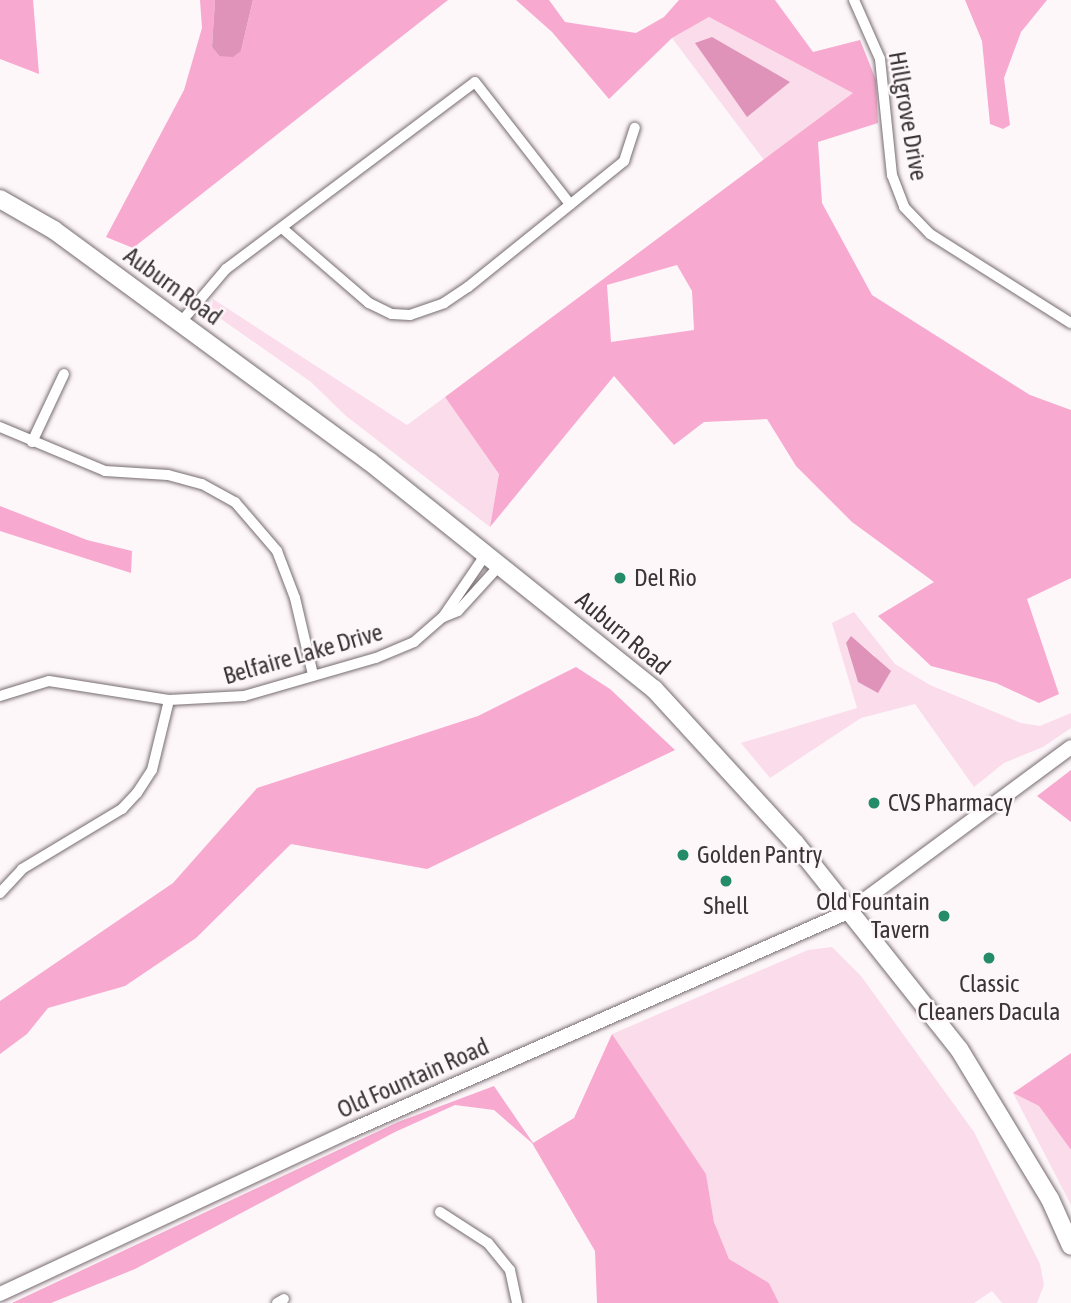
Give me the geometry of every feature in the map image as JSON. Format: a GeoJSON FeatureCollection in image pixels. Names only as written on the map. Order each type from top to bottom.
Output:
{"type":"FeatureCollection","features":[{"type":"Feature","properties":{"kind":"main road","name":"Auburn Road"},"geometry":{"type":"LineString","coordinates":[[0,199],[54,230],[181,323],[486,554],[654,689],[795,843],[958,1049],[1049,1199],[1071,1246]]}},
{"type":"Feature","properties":{"kind":"street","name":"Hillgrove Drive"},"geometry":{"type":"LineString","coordinates":[[855,0],[880,59],[887,94],[892,175],[904,207],[930,234],[1071,323]]}},
{"type":"Feature","properties":{"kind":"street"},"geometry":{"type":"LineString","coordinates":[[181,323],[226,269],[475,82],[570,204]]}},
{"type":"Feature","properties":{"kind":"street"},"geometry":{"type":"LineString","coordinates":[[282,228],[369,303],[392,314],[410,315],[444,303],[468,287],[624,161],[635,128]]}},
{"type":"Feature","properties":{"kind":"street"},"geometry":{"type":"LineString","coordinates":[[32,442],[64,374]]}},
{"type":"Feature","properties":{"kind":"street"},"geometry":{"type":"LineString","coordinates":[[0,427],[105,471],[168,475],[202,484],[235,502],[276,551],[295,598],[313,675]]}},
{"type":"Feature","properties":{"kind":"street","name":"Belfaire Lake Drive"},"geometry":{"type":"LineString","coordinates":[[0,696],[49,681],[169,700],[244,696],[414,642],[443,617],[486,554]]}},
{"type":"Feature","properties":{"kind":"street","name":"Belfaire Lake Drive"},"geometry":{"type":"LineString","coordinates":[[443,617],[458,611],[500,565]]}},
{"type":"Feature","properties":{"kind":"street"},"geometry":{"type":"LineString","coordinates":[[0,893],[22,869],[122,809],[137,793],[152,770],[169,700]]}},
{"type":"Feature","properties":{"kind":"street","name":"Old Fountain Road"},"geometry":{"type":"LineString","coordinates":[[0,1294],[352,1130],[848,912],[1071,747]]}},
{"type":"Feature","properties":{"kind":"street"},"geometry":{"type":"LineString","coordinates":[[440,1212],[488,1243],[510,1270],[517,1303]]}},
{"type":"Feature","properties":{"kind":"shaded area"},"geometry":{"type":"Polygon","coordinates":[[[0,0],[33,0],[39,74],[0,59],[0,0]]]}},
{"type":"Feature","properties":{"kind":"shaded area"},"geometry":{"type":"Polygon","coordinates":[[[200,0],[215,0],[212,47],[219,56],[241,51],[253,0],[448,0],[133,248],[106,237],[184,90],[202,28],[200,0]]]}},
{"type":"Feature","properties":{"kind":"shaded area"},"geometry":{"type":"Polygon","coordinates":[[[215,0],[253,0],[241,51],[233,57],[219,56],[212,47],[215,0]]]}},
{"type":"Feature","properties":{"kind":"shaded area"},"geometry":{"type":"Polygon","coordinates":[[[516,0],[549,0],[565,22],[636,33],[664,17],[679,0],[775,0],[813,52],[860,40],[876,80],[878,123],[818,142],[822,203],[872,295],[1030,395],[1071,410],[1071,578],[1027,599],[1059,694],[1039,703],[996,683],[931,666],[878,616],[934,582],[852,522],[796,466],[767,419],[704,422],[674,445],[614,376],[490,527],[499,474],[445,397],[853,93],[709,17],[672,38],[609,99],[552,32],[516,0]],[[677,265],[607,285],[611,342],[694,330],[692,291],[677,265]]]}},
{"type":"Feature","properties":{"kind":"shaded area"},"geometry":{"type":"Polygon","coordinates":[[[965,0],[1047,0],[1021,32],[1004,78],[1010,125],[1003,129],[990,124],[982,41],[965,0]]]}},
{"type":"Feature","properties":{"kind":"shaded area"},"geometry":{"type":"Polygon","coordinates":[[[709,17],[854,93],[764,160],[672,38],[709,17]]]}},
{"type":"Feature","properties":{"kind":"shaded area"},"geometry":{"type":"Polygon","coordinates":[[[712,37],[790,82],[747,117],[695,43],[712,37]]]}},
{"type":"Feature","properties":{"kind":"shaded area"},"geometry":{"type":"Polygon","coordinates":[[[213,299],[407,425],[445,397],[499,474],[490,527],[346,416],[311,382],[211,312],[213,299]]]}},
{"type":"Feature","properties":{"kind":"shaded area"},"geometry":{"type":"Polygon","coordinates":[[[0,506],[87,540],[132,551],[131,573],[0,531],[0,506]]]}},
{"type":"Feature","properties":{"kind":"shaded area"},"geometry":{"type":"Polygon","coordinates":[[[854,612],[895,664],[930,685],[1021,723],[1040,726],[1071,713],[1071,728],[1043,747],[1004,763],[974,787],[915,704],[861,718],[770,778],[741,743],[857,708],[832,623],[854,612]],[[851,637],[846,644],[858,682],[878,692],[875,656],[851,637]]]}},
{"type":"Feature","properties":{"kind":"shaded area"},"geometry":{"type":"Polygon","coordinates":[[[851,636],[891,671],[878,693],[858,682],[846,643],[851,636]]]}},
{"type":"Feature","properties":{"kind":"shaded area"},"geometry":{"type":"Polygon","coordinates":[[[576,667],[610,689],[675,750],[427,869],[291,844],[196,938],[125,986],[48,1008],[27,1034],[0,1054],[0,1001],[173,883],[257,788],[478,716],[576,667]]]}},
{"type":"Feature","properties":{"kind":"shaded area"},"geometry":{"type":"Polygon","coordinates":[[[1071,770],[1071,822],[1037,796],[1071,770]]]}},
{"type":"Feature","properties":{"kind":"shaded area"},"geometry":{"type":"Polygon","coordinates":[[[832,947],[861,976],[974,1132],[1040,1264],[1044,1285],[1037,1303],[1002,1303],[992,1291],[974,1303],[779,1303],[769,1283],[729,1259],[714,1222],[706,1174],[612,1034],[808,950],[832,947]]]}},
{"type":"Feature","properties":{"kind":"shaded area"},"geometry":{"type":"Polygon","coordinates":[[[612,1034],[706,1174],[714,1222],[729,1259],[769,1283],[779,1303],[597,1303],[595,1251],[532,1143],[494,1110],[455,1105],[395,1132],[135,1269],[51,1303],[12,1303],[398,1122],[494,1086],[533,1143],[574,1118],[612,1034]]]}},
{"type":"Feature","properties":{"kind":"shaded area"},"geometry":{"type":"Polygon","coordinates":[[[1071,1053],[1071,1150],[1039,1106],[1013,1093],[1071,1053]]]}},
{"type":"Feature","properties":{"kind":"shaded area"},"geometry":{"type":"Polygon","coordinates":[[[1013,1093],[1039,1106],[1071,1150],[1071,1205],[1013,1093]]]}},
{"type":"Feature","properties":{"kind":"place","name":"Del Rio"},"geometry":{"type":"Point","coordinates":[620,578]}},
{"type":"Feature","properties":{"kind":"place","name":"CVS Pharmacy"},"geometry":{"type":"Point","coordinates":[874,803]}},
{"type":"Feature","properties":{"kind":"place","name":"Golden Pantry"},"geometry":{"type":"Point","coordinates":[683,855]}},
{"type":"Feature","properties":{"kind":"place","name":"Shell"},"geometry":{"type":"Point","coordinates":[726,881]}},
{"type":"Feature","properties":{"kind":"place","name":"Old Fountain Tavern"},"geometry":{"type":"Point","coordinates":[944,916]}},
{"type":"Feature","properties":{"kind":"place","name":"Classic Cleaners Dacula"},"geometry":{"type":"Point","coordinates":[989,958]}}]}
